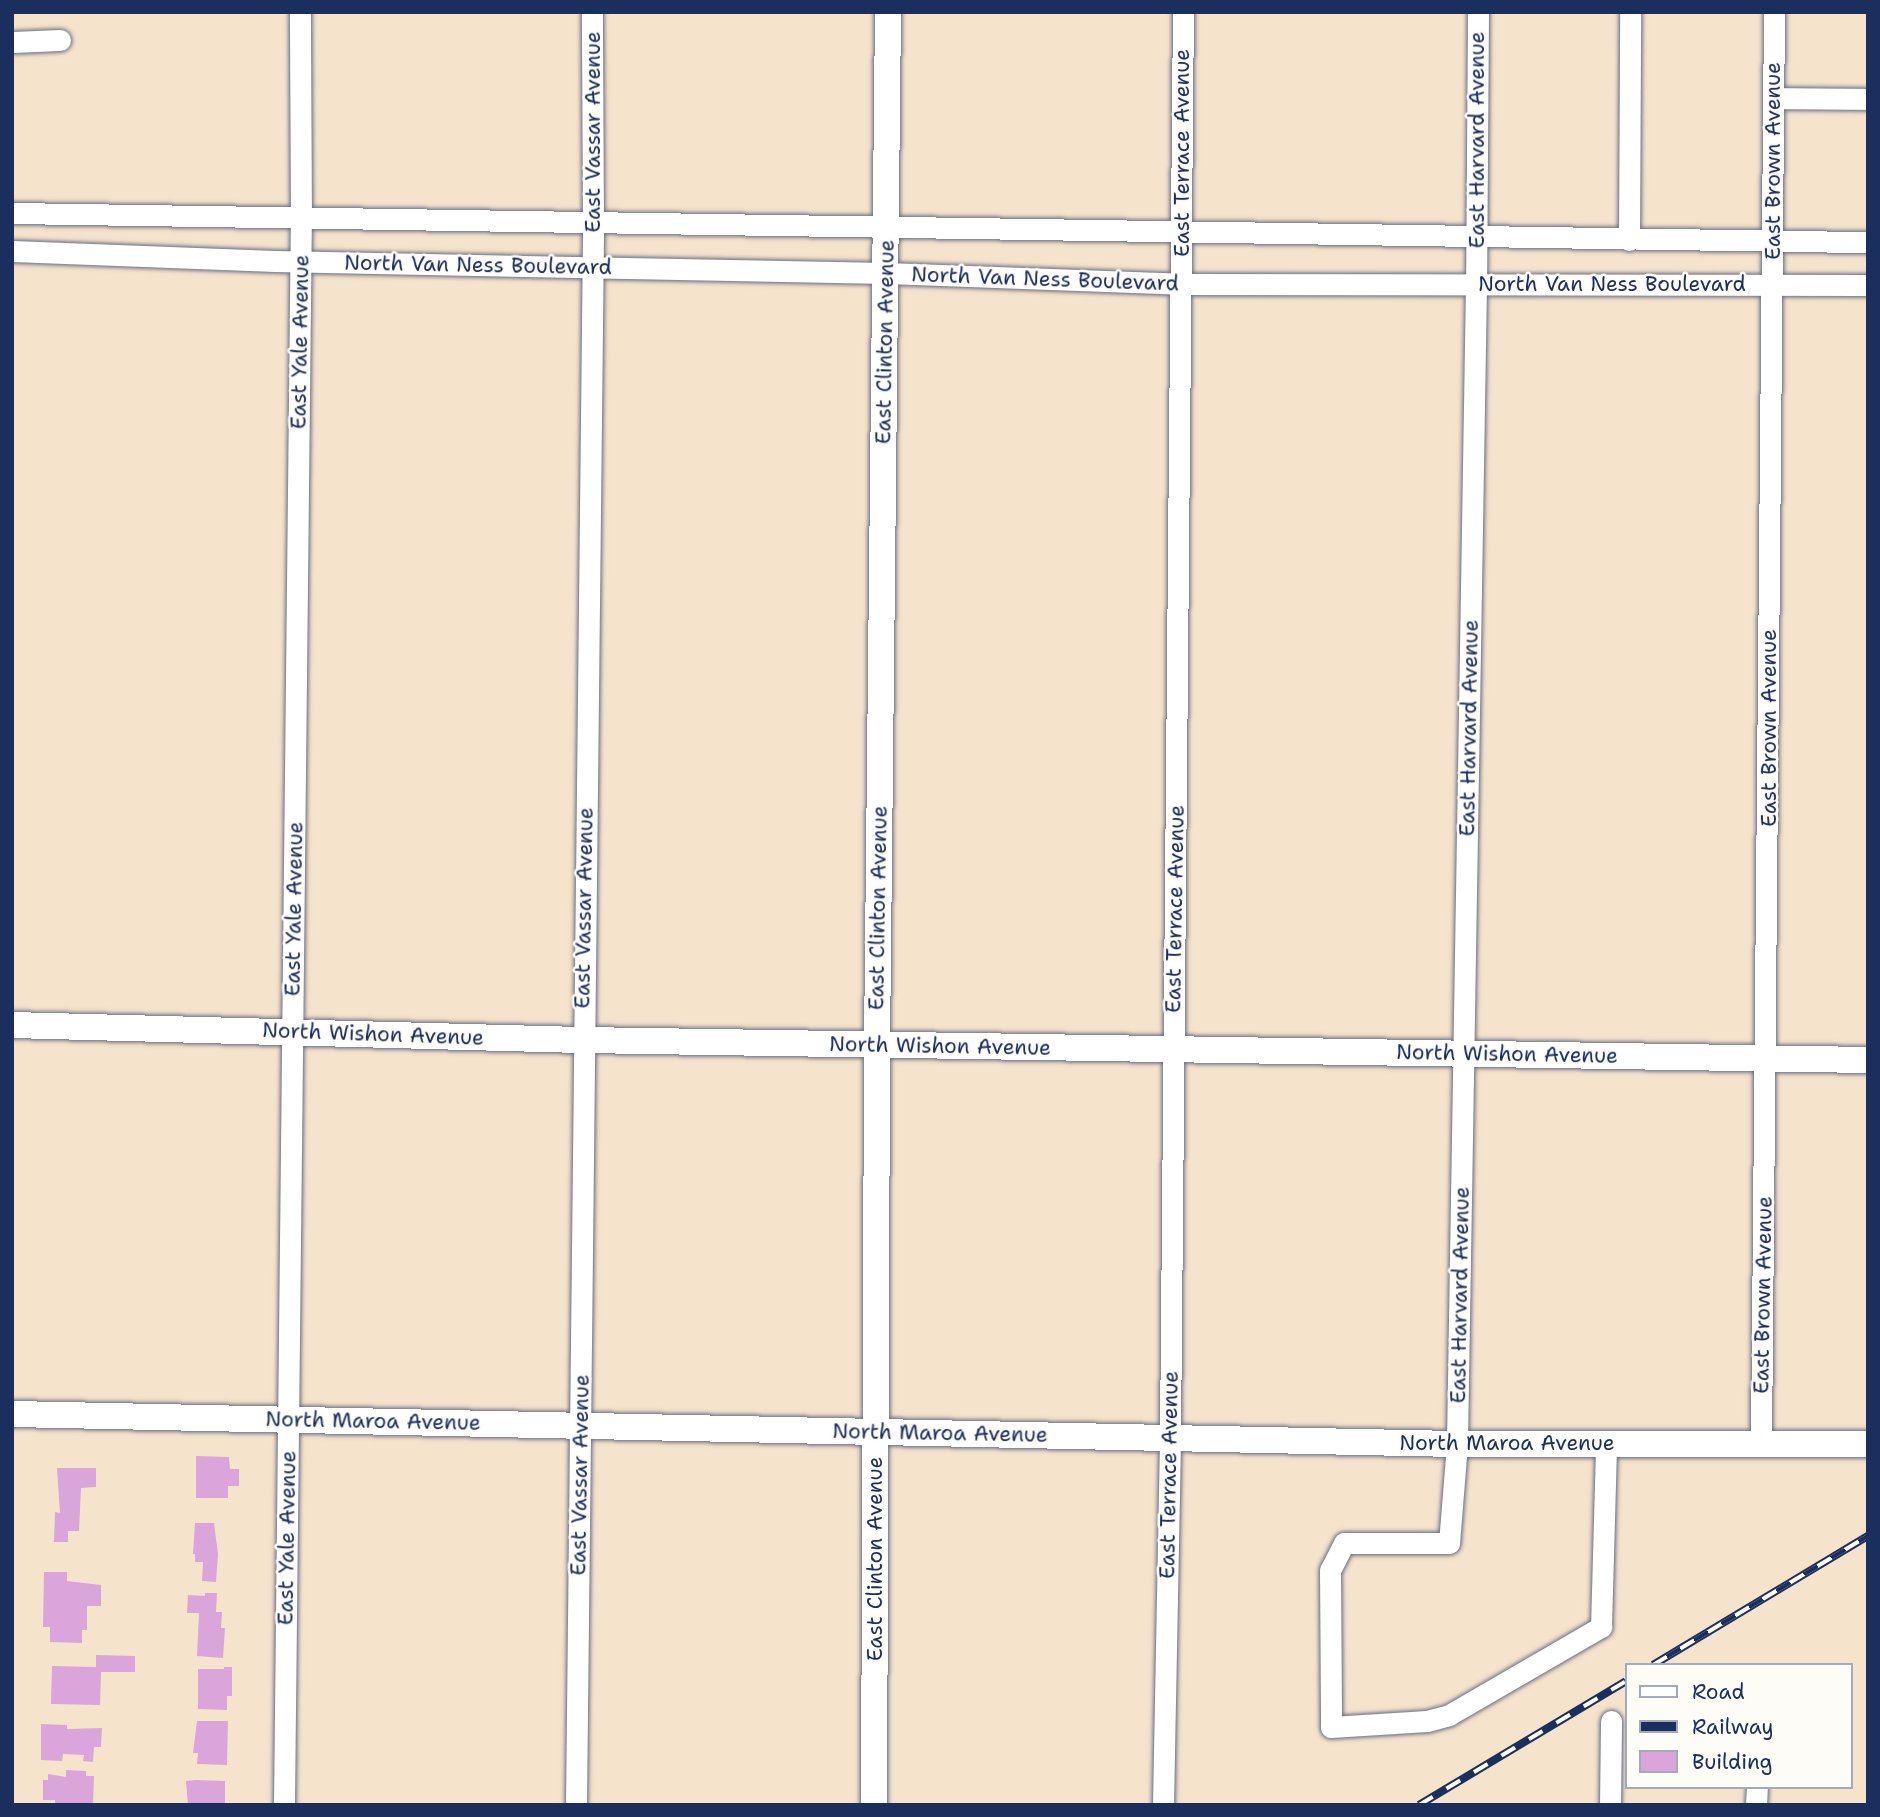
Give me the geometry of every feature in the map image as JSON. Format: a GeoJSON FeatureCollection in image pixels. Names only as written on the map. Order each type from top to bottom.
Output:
{"type":"FeatureCollection","features":[{"type":"Feature","properties":{"kind":"main road","name":"East Clinton Avenue"},"geometry":{"type":"LineString","coordinates":[[874,1805],[877,1044],[888,12]]}},
{"type":"Feature","properties":{"kind":"main road","name":"North Wishon Avenue"},"geometry":{"type":"LineString","coordinates":[[12,1025],[582,1040],[1868,1060]]}},
{"type":"Feature","properties":{"kind":"main road","name":"North Maroa Avenue"},"geometry":{"type":"LineString","coordinates":[[12,1414],[1457,1444],[1868,1444]]}},
{"type":"Feature","properties":{"kind":"street","name":"East Yale Avenue"},"geometry":{"type":"LineString","coordinates":[[284,1805],[301,219],[300,12]]}},
{"type":"Feature","properties":{"kind":"street","name":"East Vassar Avenue"},"geometry":{"type":"LineString","coordinates":[[576,1805],[582,1040],[593,266],[592,12]]}},
{"type":"Feature","properties":{"kind":"street","name":"East Terrace Avenue"},"geometry":{"type":"LineString","coordinates":[[1163,1805],[1170,1437],[1182,12]]}},
{"type":"Feature","properties":{"kind":"street","name":"East Harvard Avenue"},"geometry":{"type":"LineString","coordinates":[[1478,12],[1457,1444],[1449,1543],[1344,1543],[1331,1570],[1331,1727],[1427,1721],[1449,1715],[1601,1627],[1606,1444]]}},
{"type":"Feature","properties":{"kind":"street"},"geometry":{"type":"LineString","coordinates":[[1629,240],[1630,12]]}},
{"type":"Feature","properties":{"kind":"street","name":"East Brown Avenue"},"geometry":{"type":"LineString","coordinates":[[1761,1443],[1774,12]]}},
{"type":"Feature","properties":{"kind":"street"},"geometry":{"type":"LineString","coordinates":[[12,42],[60,40]]}},
{"type":"Feature","properties":{"kind":"street"},"geometry":{"type":"LineString","coordinates":[[1773,98],[1868,99]]}},
{"type":"Feature","properties":{"kind":"street","name":"North Van Ness Boulevard"},"geometry":{"type":"LineString","coordinates":[[12,213],[1868,242]]}},
{"type":"Feature","properties":{"kind":"street","name":"North Van Ness Boulevard"},"geometry":{"type":"LineString","coordinates":[[12,251],[300,262],[886,273],[1181,284],[1868,285]]}},
{"type":"Feature","properties":{"kind":"street"},"geometry":{"type":"LineString","coordinates":[[1610,1805],[1611,1721]]}},
{"type":"Feature","properties":{"kind":"building"},"geometry":{"type":"Polygon","coordinates":[[[196,1456],[229,1457],[230,1469],[239,1469],[239,1486],[228,1486],[228,1498],[196,1498],[196,1456]]]}},
{"type":"Feature","properties":{"kind":"building"},"geometry":{"type":"Polygon","coordinates":[[[57,1468],[96,1468],[96,1487],[81,1488],[79,1531],[68,1531],[68,1542],[54,1542],[55,1512],[60,1513],[57,1468]]]}},
{"type":"Feature","properties":{"kind":"building"},"geometry":{"type":"Polygon","coordinates":[[[195,1523],[214,1523],[218,1554],[216,1582],[202,1581],[203,1562],[195,1562],[195,1523]]]}},
{"type":"Feature","properties":{"kind":"building"},"geometry":{"type":"Polygon","coordinates":[[[44,1572],[67,1572],[67,1581],[101,1585],[101,1606],[87,1606],[87,1630],[82,1630],[82,1643],[50,1642],[50,1627],[43,1627],[44,1572]]]}},
{"type":"Feature","properties":{"kind":"building"},"geometry":{"type":"Polygon","coordinates":[[[205,1593],[217,1593],[216,1612],[222,1612],[221,1628],[225,1628],[223,1658],[197,1656],[199,1613],[187,1613],[188,1595],[205,1596],[205,1593]]]}},
{"type":"Feature","properties":{"kind":"building"},"geometry":{"type":"Polygon","coordinates":[[[96,1655],[135,1656],[135,1672],[101,1672],[100,1705],[51,1704],[52,1666],[96,1667],[96,1655]]]}},
{"type":"Feature","properties":{"kind":"building"},"geometry":{"type":"Polygon","coordinates":[[[232,1667],[232,1696],[227,1696],[227,1710],[198,1709],[198,1669],[232,1667]]]}},
{"type":"Feature","properties":{"kind":"building"},"geometry":{"type":"Polygon","coordinates":[[[197,1721],[228,1721],[227,1765],[197,1764],[198,1753],[193,1753],[197,1721]]]}},
{"type":"Feature","properties":{"kind":"building"},"geometry":{"type":"Polygon","coordinates":[[[41,1724],[67,1725],[67,1729],[102,1728],[101,1747],[94,1747],[93,1762],[83,1761],[84,1755],[63,1754],[62,1761],[41,1760],[41,1724]]]}},
{"type":"Feature","properties":{"kind":"building"},"geometry":{"type":"Polygon","coordinates":[[[66,1770],[86,1771],[86,1776],[94,1776],[93,1805],[55,1805],[55,1800],[43,1800],[43,1780],[48,1780],[48,1774],[66,1777],[66,1770]]]}},
{"type":"Feature","properties":{"kind":"building"},"geometry":{"type":"Polygon","coordinates":[[[186,1781],[225,1781],[225,1805],[188,1805],[186,1781]]]}},
{"type":"Feature","properties":{"kind":"railway"},"geometry":{"type":"LineString","coordinates":[[1656,1663],[1868,1536]]}},
{"type":"Feature","properties":{"kind":"railway"},"geometry":{"type":"LineString","coordinates":[[1419,1805],[1624,1682]]}}]}
